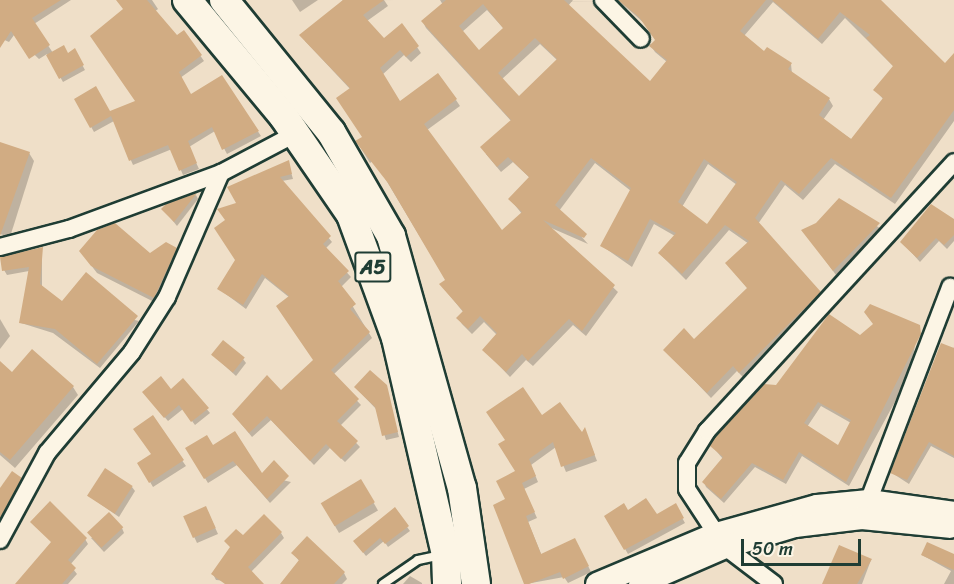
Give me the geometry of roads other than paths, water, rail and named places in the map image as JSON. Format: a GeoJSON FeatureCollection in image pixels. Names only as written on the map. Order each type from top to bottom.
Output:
{"type":"FeatureCollection","features":[{"type":"Feature","properties":{"kind":"highway","name":"A5"},"geometry":{"type":"LineString","coordinates":[[187,0],[297,133],[351,215],[380,284],[446,554],[447,584]]}},
{"type":"Feature","properties":{"kind":"highway","name":"A5"},"geometry":{"type":"LineString","coordinates":[[224,0],[331,132],[391,236],[462,488],[476,584]]}},
{"type":"Feature","properties":{"kind":"street"},"geometry":{"type":"LineString","coordinates":[[603,0],[641,39]]}},
{"type":"Feature","properties":{"kind":"street"},"geometry":{"type":"LineString","coordinates":[[0,247],[69,229],[221,173],[297,133]]}},
{"type":"Feature","properties":{"kind":"street"},"geometry":{"type":"LineString","coordinates":[[774,584],[720,540],[687,489],[687,463],[696,446],[954,162]]}},
{"type":"Feature","properties":{"kind":"street"},"geometry":{"type":"LineString","coordinates":[[0,540],[47,453],[132,351],[166,297],[221,173]]}},
{"type":"Feature","properties":{"kind":"street"},"geometry":{"type":"LineString","coordinates":[[866,509],[950,287]]}},
{"type":"Feature","properties":{"kind":"street"},"geometry":{"type":"LineString","coordinates":[[866,509],[954,528]]}},
{"type":"Feature","properties":{"kind":"street"},"geometry":{"type":"LineString","coordinates":[[640,584],[720,540],[774,515],[866,509],[954,513]]}},
{"type":"Feature","properties":{"kind":"street"},"geometry":{"type":"LineString","coordinates":[[597,584],[720,540]]}},
{"type":"Feature","properties":{"kind":"lane"},"geometry":{"type":"LineString","coordinates":[[384,584],[418,560],[446,554]]}}]}
